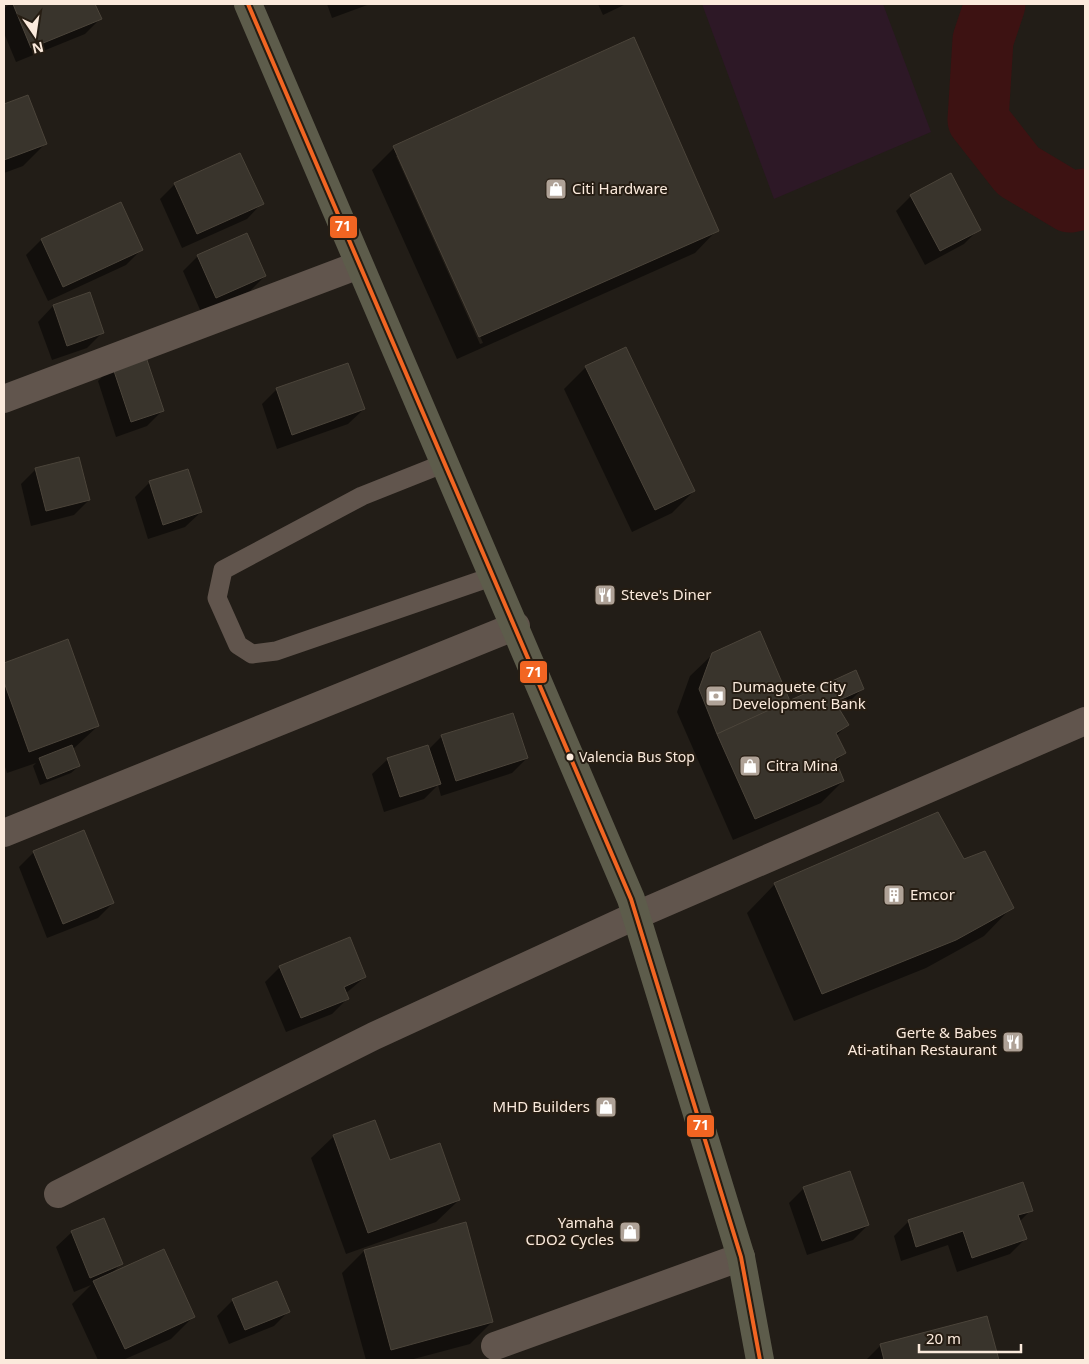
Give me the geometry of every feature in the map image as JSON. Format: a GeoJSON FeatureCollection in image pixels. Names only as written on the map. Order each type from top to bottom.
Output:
{"type":"FeatureCollection","features":[{"type":"Feature","properties":{"kind":"highway"},"geometry":{"type":"LineString","coordinates":[[248,4],[359,266],[516,626],[637,915],[741,1258],[760,1360]]}},
{"type":"Feature","properties":{"kind":"street"},"geometry":{"type":"LineString","coordinates":[[4,399],[359,266]]}},
{"type":"Feature","properties":{"kind":"street"},"geometry":{"type":"LineString","coordinates":[[4,833],[516,626]]}},
{"type":"Feature","properties":{"kind":"street"},"geometry":{"type":"LineString","coordinates":[[58,1194],[374,1036],[637,915],[1085,721]]}},
{"type":"Feature","properties":{"kind":"street"},"geometry":{"type":"LineString","coordinates":[[496,1346],[741,1258]]}},
{"type":"Feature","properties":{"kind":"lane"},"geometry":{"type":"LineString","coordinates":[[445,463],[362,496],[223,570],[216,598],[238,645],[252,654],[276,651],[494,576]]}},
{"type":"Feature","properties":{"kind":"shaded area"},"geometry":{"type":"Polygon","coordinates":[[[702,4],[883,4],[931,132],[774,199],[702,4]]]}},
{"type":"Feature","properties":{"kind":"building"},"geometry":{"type":"Polygon","coordinates":[[[13,4],[95,4],[102,19],[31,48],[13,4]]]}},
{"type":"Feature","properties":{"kind":"building","name":"Citi Hardware"},"geometry":{"type":"Polygon","coordinates":[[[634,37],[719,231],[479,337],[393,146],[634,37]]]}},
{"type":"Feature","properties":{"kind":"building"},"geometry":{"type":"Polygon","coordinates":[[[28,95],[47,144],[4,160],[4,104],[28,95]]]}},
{"type":"Feature","properties":{"kind":"building"},"geometry":{"type":"Polygon","coordinates":[[[240,153],[264,204],[197,234],[174,183],[240,153]]]}},
{"type":"Feature","properties":{"kind":"building"},"geometry":{"type":"Polygon","coordinates":[[[951,173],[981,230],[940,251],[910,195],[951,173]]]}},
{"type":"Feature","properties":{"kind":"building"},"geometry":{"type":"Polygon","coordinates":[[[121,202],[143,250],[63,287],[41,239],[121,202]]]}},
{"type":"Feature","properties":{"kind":"building"},"geometry":{"type":"Polygon","coordinates":[[[247,233],[266,276],[216,298],[197,255],[247,233]]]}},
{"type":"Feature","properties":{"kind":"building"},"geometry":{"type":"Polygon","coordinates":[[[90,292],[104,333],[67,346],[53,305],[90,292]]]}},
{"type":"Feature","properties":{"kind":"building"},"geometry":{"type":"Polygon","coordinates":[[[626,347],[695,491],[655,510],[585,366],[626,347]]]}},
{"type":"Feature","properties":{"kind":"building"},"geometry":{"type":"Polygon","coordinates":[[[145,354],[164,411],[131,422],[112,365],[145,354]]]}},
{"type":"Feature","properties":{"kind":"building"},"geometry":{"type":"Polygon","coordinates":[[[348,363],[365,409],[292,435],[276,388],[348,363]]]}},
{"type":"Feature","properties":{"kind":"building"},"geometry":{"type":"Polygon","coordinates":[[[79,457],[90,500],[46,511],[35,468],[79,457]]]}},
{"type":"Feature","properties":{"kind":"building"},"geometry":{"type":"Polygon","coordinates":[[[188,469],[202,512],[163,525],[149,481],[188,469]]]}},
{"type":"Feature","properties":{"kind":"building"},"geometry":{"type":"Polygon","coordinates":[[[760,631],[790,701],[717,734],[699,689],[712,653],[760,631]]]}},
{"type":"Feature","properties":{"kind":"building"},"geometry":{"type":"Polygon","coordinates":[[[68,639],[99,726],[29,752],[4,682],[4,663],[68,639]]]}},
{"type":"Feature","properties":{"kind":"building"},"geometry":{"type":"Polygon","coordinates":[[[856,670],[864,689],[835,702],[849,725],[836,733],[846,753],[835,759],[844,781],[755,819],[717,734],[856,670]]]}},
{"type":"Feature","properties":{"kind":"building"},"geometry":{"type":"Polygon","coordinates":[[[513,713],[528,758],[456,781],[441,735],[513,713]]]}},
{"type":"Feature","properties":{"kind":"building"},"geometry":{"type":"Polygon","coordinates":[[[72,745],[80,766],[47,779],[39,758],[72,745]]]}},
{"type":"Feature","properties":{"kind":"building"},"geometry":{"type":"Polygon","coordinates":[[[428,745],[441,784],[400,797],[387,758],[428,745]]]}},
{"type":"Feature","properties":{"kind":"building","name":"Emcor"},"geometry":{"type":"Polygon","coordinates":[[[938,812],[964,859],[985,851],[1014,908],[956,940],[822,994],[774,883],[938,812]]]}},
{"type":"Feature","properties":{"kind":"building"},"geometry":{"type":"Polygon","coordinates":[[[84,830],[114,903],[63,924],[33,851],[84,830]]]}},
{"type":"Feature","properties":{"kind":"building"},"geometry":{"type":"Polygon","coordinates":[[[350,937],[366,977],[344,987],[349,999],[301,1018],[279,966],[350,937]]]}},
{"type":"Feature","properties":{"kind":"building"},"geometry":{"type":"Polygon","coordinates":[[[375,1120],[390,1160],[440,1143],[460,1200],[368,1233],[333,1135],[375,1120]]]}},
{"type":"Feature","properties":{"kind":"building"},"geometry":{"type":"Polygon","coordinates":[[[850,1171],[869,1225],[822,1241],[803,1187],[850,1171]]]}},
{"type":"Feature","properties":{"kind":"building"},"geometry":{"type":"Polygon","coordinates":[[[1023,1182],[1033,1211],[1018,1215],[1027,1239],[972,1258],[963,1231],[916,1247],[908,1220],[1023,1182]]]}},
{"type":"Feature","properties":{"kind":"building"},"geometry":{"type":"Polygon","coordinates":[[[104,1218],[123,1264],[90,1278],[71,1231],[104,1218]]]}},
{"type":"Feature","properties":{"kind":"building"},"geometry":{"type":"Polygon","coordinates":[[[466,1222],[493,1322],[391,1350],[364,1250],[466,1222]]]}},
{"type":"Feature","properties":{"kind":"building"},"geometry":{"type":"Polygon","coordinates":[[[164,1249],[195,1317],[125,1349],[93,1281],[164,1249]]]}},
{"type":"Feature","properties":{"kind":"building"},"geometry":{"type":"Polygon","coordinates":[[[277,1281],[290,1312],[245,1330],[232,1299],[277,1281]]]}},
{"type":"Feature","properties":{"kind":"building"},"geometry":{"type":"Polygon","coordinates":[[[987,1316],[999,1360],[884,1360],[880,1344],[987,1316]]]}},
{"type":"Feature","properties":{"kind":"waterway"},"geometry":{"type":"LineString","coordinates":[[995,4],[983,40],[978,120],[1018,171],[1070,202],[1085,199]]}},
{"type":"Feature","properties":{"kind":"transit line","name":"71"},"geometry":{"type":"LineString","coordinates":[[248,4],[631,899],[741,1257],[760,1360]]}},
{"type":"Feature","properties":{"kind":"place","name":"Citi Hardware"},"geometry":{"type":"Point","coordinates":[556,189]}},
{"type":"Feature","properties":{"kind":"place","name":"Steve's Diner"},"geometry":{"type":"Point","coordinates":[605,595]}},
{"type":"Feature","properties":{"kind":"place","name":"Dumaguete City Development Bank"},"geometry":{"type":"Point","coordinates":[716,696]}},
{"type":"Feature","properties":{"kind":"place","name":"Valencia Bus Stop"},"geometry":{"type":"Point","coordinates":[570,757]}},
{"type":"Feature","properties":{"kind":"place","name":"Citra Mina"},"geometry":{"type":"Point","coordinates":[750,766]}},
{"type":"Feature","properties":{"kind":"place","name":"Emcor"},"geometry":{"type":"Point","coordinates":[894,895]}},
{"type":"Feature","properties":{"kind":"place","name":"Gerte & Babes Ati-atihan Restaurant"},"geometry":{"type":"Point","coordinates":[1013,1042]}},
{"type":"Feature","properties":{"kind":"place","name":"MHD Builders"},"geometry":{"type":"Point","coordinates":[606,1107]}},
{"type":"Feature","properties":{"kind":"place","name":"Yamaha CDO2 Cycles"},"geometry":{"type":"Point","coordinates":[630,1232]}}]}
